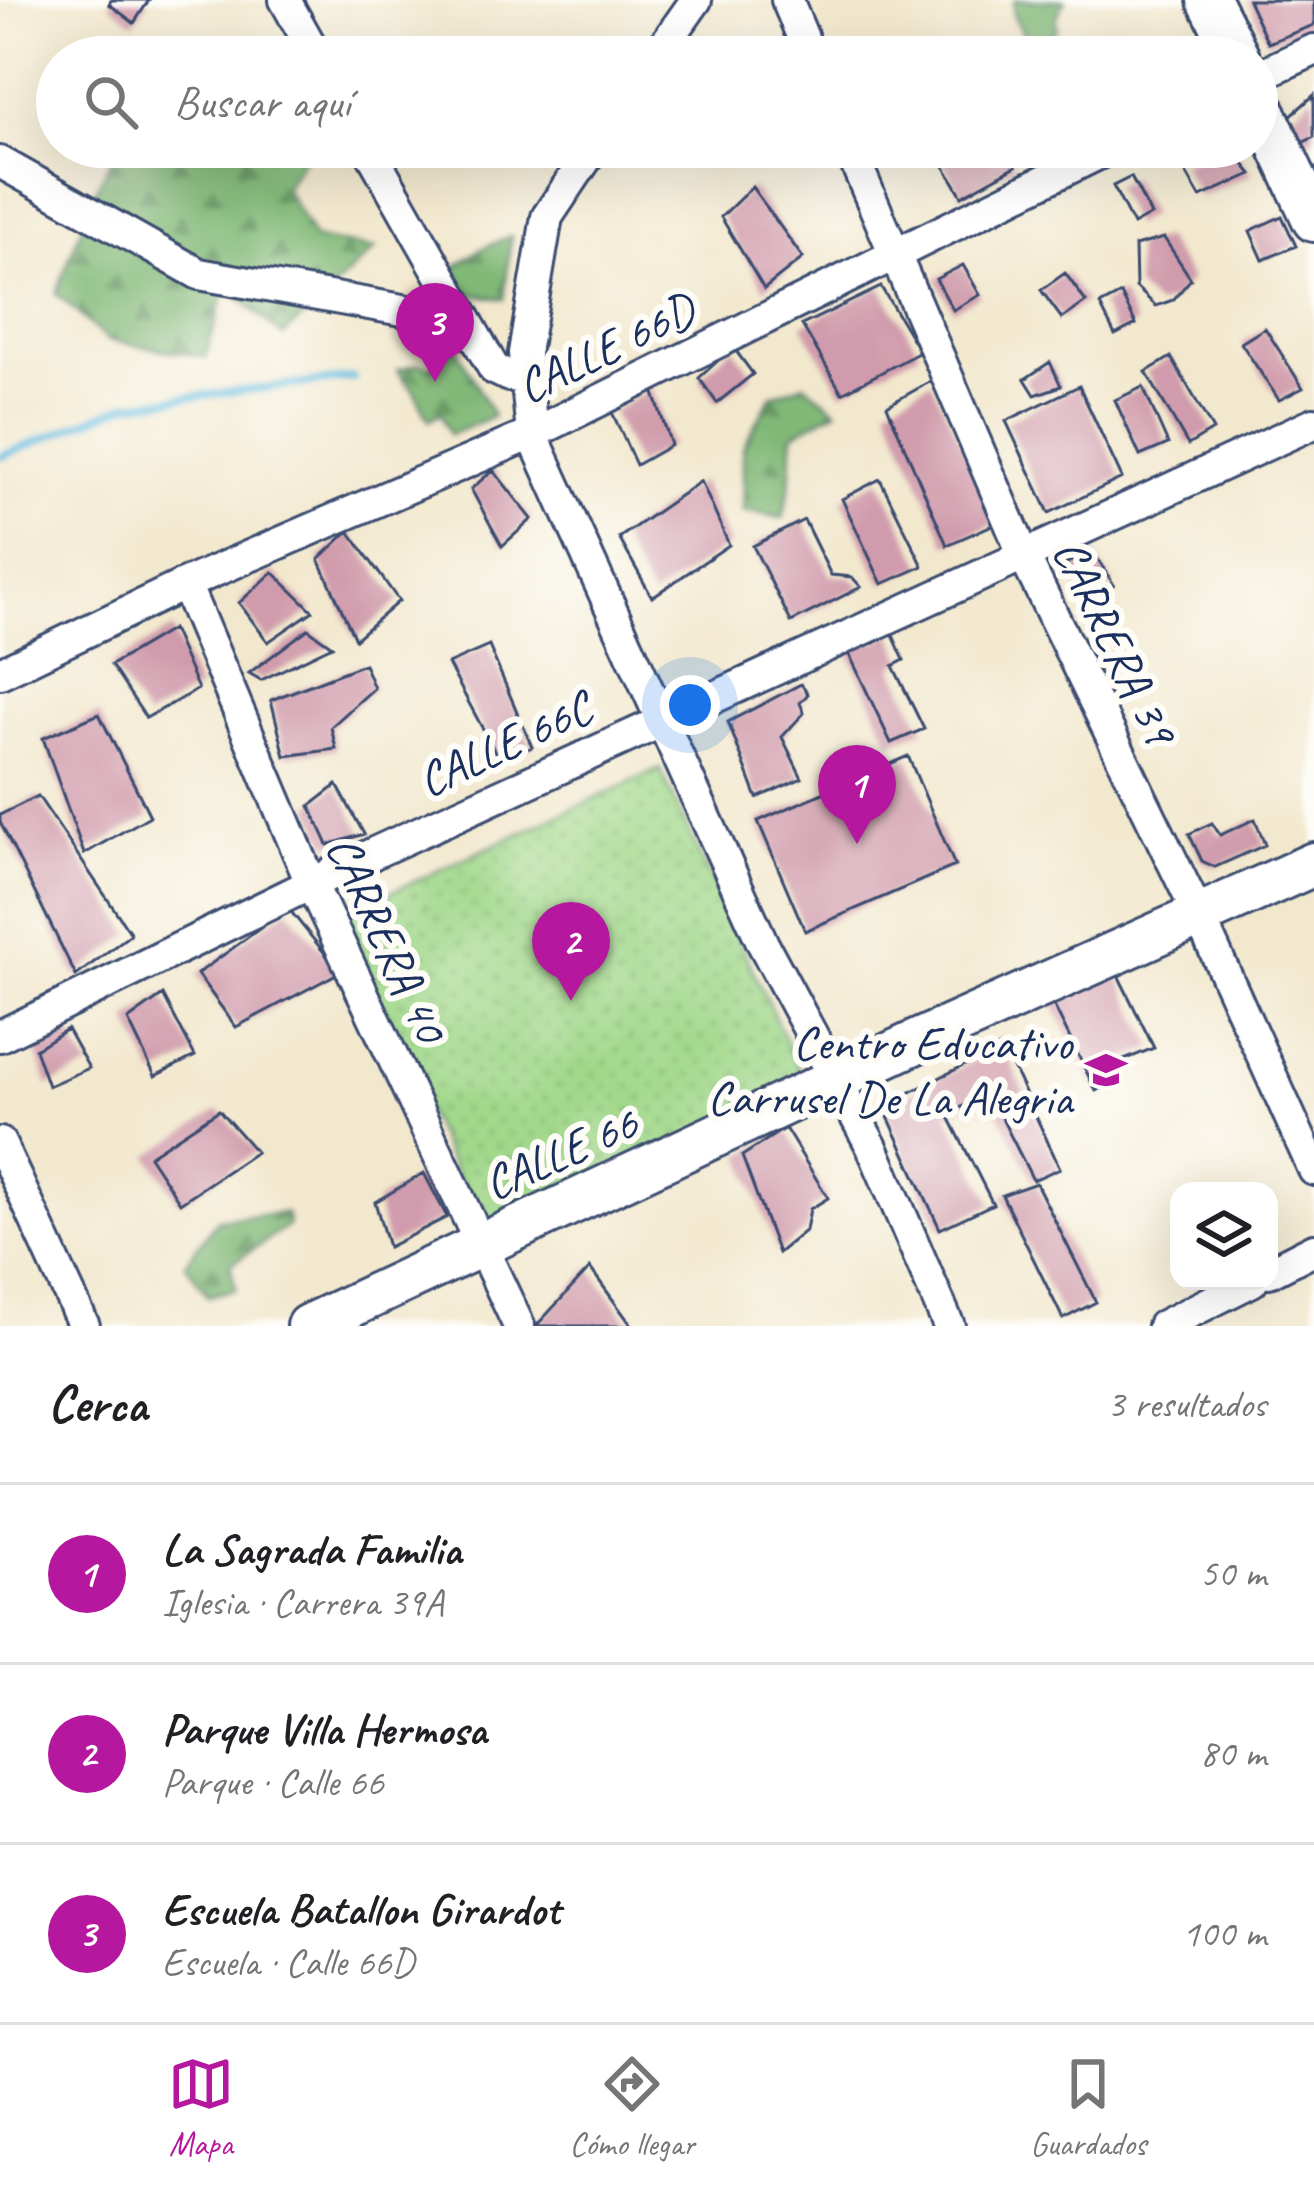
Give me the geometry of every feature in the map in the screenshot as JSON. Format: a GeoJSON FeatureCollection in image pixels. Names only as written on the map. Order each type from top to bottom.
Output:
{"type":"FeatureCollection","features":[{"type":"Feature","properties":{"kind":"street"},"geometry":{"type":"LineString","coordinates":[[285,0],[305,36]]}},
{"type":"Feature","properties":{"kind":"street"},"geometry":{"type":"LineString","coordinates":[[671,36],[696,0]]}},
{"type":"Feature","properties":{"kind":"street"},"geometry":{"type":"LineString","coordinates":[[787,0],[802,36]]}},
{"type":"Feature","properties":{"kind":"street"},"geometry":{"type":"LineString","coordinates":[[1210,0],[1228,36]]}},
{"type":"Feature","properties":{"kind":"street"},"geometry":{"type":"LineString","coordinates":[[1278,66],[1314,50]]}},
{"type":"Feature","properties":{"kind":"street"},"geometry":{"type":"LineString","coordinates":[[1278,142],[1314,220]]}},
{"type":"Feature","properties":{"kind":"street"},"geometry":{"type":"LineString","coordinates":[[0,162],[199,274],[465,322]]}},
{"type":"Feature","properties":{"kind":"street"},"geometry":{"type":"LineString","coordinates":[[380,168],[494,369],[526,377]]}},
{"type":"Feature","properties":{"kind":"street"},"geometry":{"type":"LineString","coordinates":[[580,168],[547,217],[530,301],[524,353],[532,434],[763,944],[872,1147],[949,1326]]}},
{"type":"Feature","properties":{"kind":"street","name":"CARRERA 39"},"geometry":{"type":"LineString","coordinates":[[858,168],[1024,556],[1200,918],[1314,1170]]}},
{"type":"Feature","properties":{"kind":"street","name":"CALLE 66D"},"geometry":{"type":"LineString","coordinates":[[0,673],[185,584],[532,434],[1070,168]]}},
{"type":"Feature","properties":{"kind":"street","name":"CALLE 66C"},"geometry":{"type":"LineString","coordinates":[[0,1036],[310,883],[663,718],[1314,423]]}},
{"type":"Feature","properties":{"kind":"street","name":"CARRERA 40"},"geometry":{"type":"LineString","coordinates":[[185,584],[310,883],[520,1326]]}},
{"type":"Feature","properties":{"kind":"street","name":"CALLE 66"},"geometry":{"type":"LineString","coordinates":[[308,1326],[1314,864]]}},
{"type":"Feature","properties":{"kind":"street"},"geometry":{"type":"LineString","coordinates":[[0,1143],[84,1326]]}},
{"type":"Feature","properties":{"kind":"street"},"geometry":{"type":"LineString","coordinates":[[1278,1267],[1314,1249]]}},
{"type":"Feature","properties":{"kind":"street"},"geometry":{"type":"LineString","coordinates":[[1163,1326],[1234,1290]]}},
{"type":"Feature","properties":{"kind":"green space"},"geometry":{"type":"Polygon","coordinates":[[[1014,0],[1065,0],[1056,18],[1057,30],[1046,36],[1024,36],[1014,16],[1014,0]]]}},
{"type":"Feature","properties":{"kind":"green space"},"geometry":{"type":"Polygon","coordinates":[[[107,168],[298,168],[285,188],[314,239],[375,249],[283,336],[226,286],[206,357],[107,340],[56,293],[107,168]]]}},
{"type":"Feature","properties":{"kind":"green space"},"geometry":{"type":"Polygon","coordinates":[[[511,236],[504,299],[471,294],[452,269],[511,236]]]}},
{"type":"Feature","properties":{"kind":"green space"},"geometry":{"type":"Polygon","coordinates":[[[455,345],[493,416],[450,435],[441,413],[429,420],[397,370],[420,363],[431,368],[443,350],[455,345]]]}},
{"type":"Feature","properties":{"kind":"green space"},"geometry":{"type":"Polygon","coordinates":[[[805,384],[837,410],[793,434],[783,518],[743,511],[743,447],[772,395],[805,384]]]}},
{"type":"Feature","properties":{"kind":"green space"},"geometry":{"type":"Polygon","coordinates":[[[660,769],[806,1085],[481,1228],[335,918],[660,769]]]}},
{"type":"Feature","properties":{"kind":"green space"},"geometry":{"type":"Polygon","coordinates":[[[286,1213],[289,1225],[230,1265],[236,1289],[208,1296],[185,1263],[218,1219],[286,1213]]]}},
{"type":"Feature","properties":{"kind":"building"},"geometry":{"type":"Polygon","coordinates":[[[111,0],[149,0],[134,23],[109,4],[111,0]]]}},
{"type":"Feature","properties":{"kind":"building"},"geometry":{"type":"Polygon","coordinates":[[[1248,0],[1314,0],[1314,25],[1278,39],[1265,36],[1248,0]]]}},
{"type":"Feature","properties":{"kind":"building"},"geometry":{"type":"Polygon","coordinates":[[[1314,95],[1314,137],[1300,144],[1289,117],[1314,95]]]}},
{"type":"Feature","properties":{"kind":"building"},"geometry":{"type":"Polygon","coordinates":[[[945,168],[1012,168],[962,196],[945,168]]]}},
{"type":"Feature","properties":{"kind":"building"},"geometry":{"type":"Polygon","coordinates":[[[1183,168],[1247,168],[1252,174],[1200,197],[1183,168]]]}},
{"type":"Feature","properties":{"kind":"building"},"geometry":{"type":"Polygon","coordinates":[[[1131,177],[1151,215],[1133,225],[1113,186],[1131,177]]]}},
{"type":"Feature","properties":{"kind":"building"},"geometry":{"type":"Polygon","coordinates":[[[752,187],[803,258],[764,289],[721,217],[752,187]]]}},
{"type":"Feature","properties":{"kind":"building"},"geometry":{"type":"Polygon","coordinates":[[[1282,216],[1296,246],[1263,260],[1250,231],[1282,216]]]}},
{"type":"Feature","properties":{"kind":"building"},"geometry":{"type":"Polygon","coordinates":[[[1164,238],[1191,279],[1173,300],[1156,306],[1136,287],[1135,246],[1164,238]]]}},
{"type":"Feature","properties":{"kind":"building"},"geometry":{"type":"Polygon","coordinates":[[[963,265],[980,295],[953,310],[936,279],[963,265]]]}},
{"type":"Feature","properties":{"kind":"building"},"geometry":{"type":"Polygon","coordinates":[[[1065,273],[1086,302],[1062,319],[1041,290],[1065,273]]]}},
{"type":"Feature","properties":{"kind":"building"},"geometry":{"type":"Polygon","coordinates":[[[881,287],[920,352],[842,393],[802,325],[881,287]]]}},
{"type":"Feature","properties":{"kind":"building"},"geometry":{"type":"Polygon","coordinates":[[[1121,294],[1136,324],[1115,335],[1100,305],[1121,294]]]}},
{"type":"Feature","properties":{"kind":"building"},"geometry":{"type":"Polygon","coordinates":[[[1265,328],[1303,388],[1279,400],[1241,343],[1265,328]]]}},
{"type":"Feature","properties":{"kind":"building"},"geometry":{"type":"Polygon","coordinates":[[[733,347],[753,374],[717,403],[699,378],[733,347]]]}},
{"type":"Feature","properties":{"kind":"building"},"geometry":{"type":"Polygon","coordinates":[[[1171,357],[1213,430],[1188,445],[1146,372],[1171,357]]]}},
{"type":"Feature","properties":{"kind":"building"},"geometry":{"type":"Polygon","coordinates":[[[1050,362],[1061,386],[1035,395],[1025,379],[1050,362]]]}},
{"type":"Feature","properties":{"kind":"building"},"geometry":{"type":"Polygon","coordinates":[[[931,381],[999,522],[947,545],[887,406],[931,381]]]}},
{"type":"Feature","properties":{"kind":"building"},"geometry":{"type":"Polygon","coordinates":[[[1079,386],[1122,478],[1049,513],[1006,421],[1079,386]]]}},
{"type":"Feature","properties":{"kind":"building"},"geometry":{"type":"Polygon","coordinates":[[[652,387],[671,445],[636,465],[612,412],[652,387]]]}},
{"type":"Feature","properties":{"kind":"building"},"geometry":{"type":"Polygon","coordinates":[[[1143,387],[1168,444],[1140,456],[1115,400],[1143,387]]]}},
{"type":"Feature","properties":{"kind":"building"},"geometry":{"type":"Polygon","coordinates":[[[493,470],[532,519],[502,546],[471,489],[493,470]]]}},
{"type":"Feature","properties":{"kind":"building"},"geometry":{"type":"Polygon","coordinates":[[[880,479],[923,566],[882,584],[842,499],[880,479]]]}},
{"type":"Feature","properties":{"kind":"building"},"geometry":{"type":"Polygon","coordinates":[[[701,481],[729,545],[652,597],[619,538],[701,481]]]}},
{"type":"Feature","properties":{"kind":"building"},"geometry":{"type":"Polygon","coordinates":[[[804,520],[831,575],[852,577],[861,587],[791,622],[753,546],[804,520]]]}},
{"type":"Feature","properties":{"kind":"building"},"geometry":{"type":"Polygon","coordinates":[[[349,531],[399,601],[355,639],[319,559],[349,531]]]}},
{"type":"Feature","properties":{"kind":"building"},"geometry":{"type":"Polygon","coordinates":[[[1094,553],[1114,585],[1083,600],[1066,563],[1094,553]]]}},
{"type":"Feature","properties":{"kind":"building"},"geometry":{"type":"Polygon","coordinates":[[[273,572],[313,611],[268,642],[239,603],[273,572]]]}},
{"type":"Feature","properties":{"kind":"building"},"geometry":{"type":"Polygon","coordinates":[[[172,629],[198,689],[146,718],[111,665],[172,629]]]}},
{"type":"Feature","properties":{"kind":"building"},"geometry":{"type":"Polygon","coordinates":[[[308,629],[332,646],[261,680],[249,673],[308,629]]]}},
{"type":"Feature","properties":{"kind":"building"},"geometry":{"type":"Polygon","coordinates":[[[868,631],[874,643],[892,633],[904,660],[893,666],[924,729],[891,743],[844,643],[868,631]]]}},
{"type":"Feature","properties":{"kind":"building"},"geometry":{"type":"Polygon","coordinates":[[[489,646],[532,747],[500,761],[448,664],[489,646]]]}},
{"type":"Feature","properties":{"kind":"building"},"geometry":{"type":"Polygon","coordinates":[[[364,664],[374,688],[331,727],[336,749],[285,756],[271,700],[364,664]]]}},
{"type":"Feature","properties":{"kind":"building"},"geometry":{"type":"Polygon","coordinates":[[[801,684],[808,694],[800,703],[804,713],[782,737],[802,778],[757,798],[728,722],[801,684]]]}},
{"type":"Feature","properties":{"kind":"building"},"geometry":{"type":"Polygon","coordinates":[[[99,714],[150,816],[84,854],[43,738],[99,714]]]}},
{"type":"Feature","properties":{"kind":"building"},"geometry":{"type":"Polygon","coordinates":[[[908,756],[955,866],[805,931],[758,821],[908,756]]]}},
{"type":"Feature","properties":{"kind":"building"},"geometry":{"type":"Polygon","coordinates":[[[337,785],[364,834],[328,845],[310,806],[337,785]]]}},
{"type":"Feature","properties":{"kind":"building"},"geometry":{"type":"Polygon","coordinates":[[[38,796],[131,934],[76,976],[0,822],[0,815],[38,796]]]}},
{"type":"Feature","properties":{"kind":"building"},"geometry":{"type":"Polygon","coordinates":[[[1255,819],[1265,845],[1215,867],[1202,861],[1189,834],[1212,823],[1220,835],[1255,819]]]}},
{"type":"Feature","properties":{"kind":"building"},"geometry":{"type":"Polygon","coordinates":[[[288,908],[340,972],[236,1027],[197,974],[288,908]]]}},
{"type":"Feature","properties":{"kind":"building"},"geometry":{"type":"Polygon","coordinates":[[[1113,965],[1154,1048],[1114,1064],[1121,1079],[1096,1091],[1047,992],[1113,965]]]}},
{"type":"Feature","properties":{"kind":"building"},"geometry":{"type":"Polygon","coordinates":[[[163,995],[195,1056],[155,1076],[128,1020],[163,995]]]}},
{"type":"Feature","properties":{"kind":"building"},"geometry":{"type":"Polygon","coordinates":[[[67,1029],[89,1068],[48,1086],[35,1049],[67,1029]]]}},
{"type":"Feature","properties":{"kind":"building"},"geometry":{"type":"Polygon","coordinates":[[[1003,1046],[1060,1168],[1033,1180],[990,1095],[947,1113],[993,1204],[940,1229],[883,1106],[1003,1046]]]}},
{"type":"Feature","properties":{"kind":"building"},"geometry":{"type":"Polygon","coordinates":[[[219,1110],[256,1152],[180,1203],[149,1156],[219,1110]]]}},
{"type":"Feature","properties":{"kind":"building"},"geometry":{"type":"Polygon","coordinates":[[[785,1128],[828,1198],[810,1209],[806,1230],[778,1253],[742,1156],[785,1128]]]}},
{"type":"Feature","properties":{"kind":"building"},"geometry":{"type":"Polygon","coordinates":[[[424,1173],[447,1217],[388,1247],[375,1202],[424,1173]]]}},
{"type":"Feature","properties":{"kind":"building"},"geometry":{"type":"Polygon","coordinates":[[[1036,1183],[1096,1302],[1063,1319],[1002,1195],[1036,1183]]]}},
{"type":"Feature","properties":{"kind":"building"},"geometry":{"type":"Polygon","coordinates":[[[590,1268],[632,1326],[536,1326],[590,1268]]]}},
{"type":"Feature","properties":{"kind":"waterway"},"geometry":{"type":"LineString","coordinates":[[0,457],[128,404],[353,378]]}},
{"type":"Feature","properties":{"kind":"place","name":"Escuela Batallon Girardot"},"geometry":{"type":"Point","coordinates":[435,382]}},
{"type":"Feature","properties":{"kind":"place","name":"La Sagrada Familia"},"geometry":{"type":"Point","coordinates":[857,844]}},
{"type":"Feature","properties":{"kind":"place","name":"Parque Villa Hermosa"},"geometry":{"type":"Point","coordinates":[571,1001]}},
{"type":"Feature","properties":{"kind":"place","name":"Centro Educativo Carrusel De La Alegria"},"geometry":{"type":"Point","coordinates":[1106,1070]}}]}
